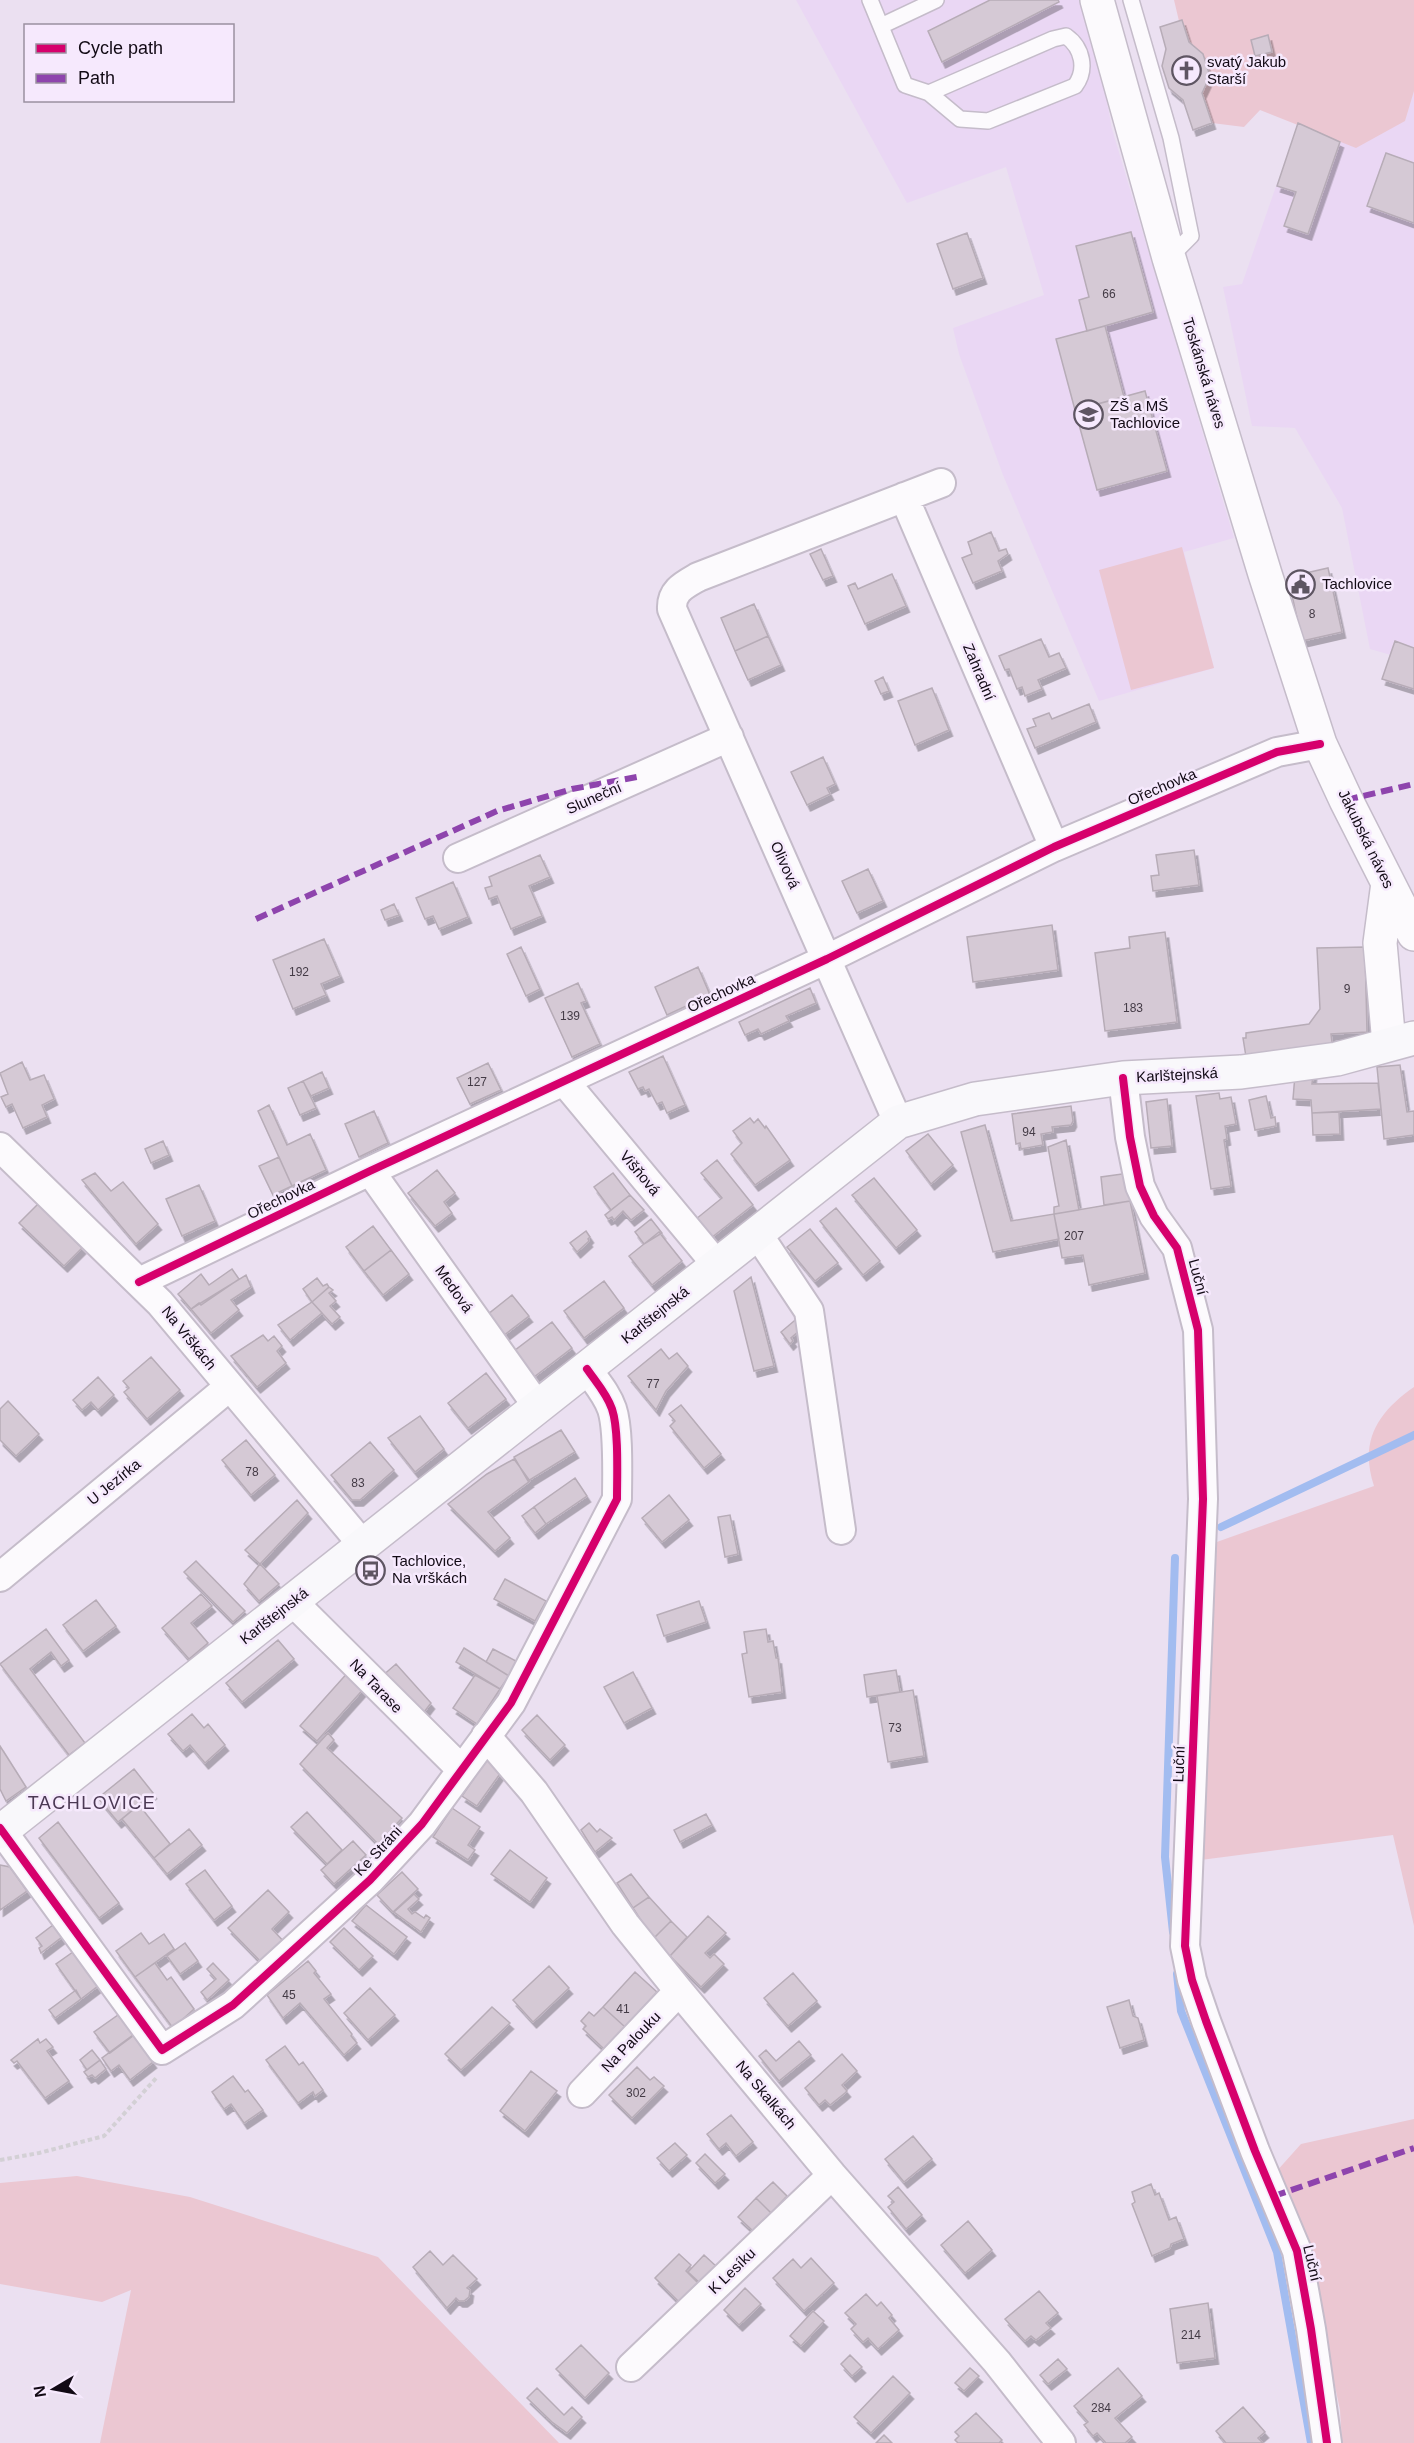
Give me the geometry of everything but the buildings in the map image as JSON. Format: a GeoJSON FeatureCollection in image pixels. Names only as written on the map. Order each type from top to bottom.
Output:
{"type":"FeatureCollection","features":[{"type":"Feature","properties":{"kind":"main road","name":"Karlštejnská"},"geometry":{"type":"LineString","coordinates":[[1,1830],[898,1122],[975,1099],[1123,1078],[1241,1072],[1337,1059],[1401,1041]]}},
{"type":"Feature","properties":{"kind":"street","name":"Toskánská náves"},"geometry":{"type":"LineString","coordinates":[[1096,0],[1169,258],[1265,574],[1320,744]]}},
{"type":"Feature","properties":{"kind":"street"},"geometry":{"type":"LineString","coordinates":[[904,497],[940,483]]}},
{"type":"Feature","properties":{"kind":"street","name":"Olivová"},"geometry":{"type":"LineString","coordinates":[[898,1122],[672,609],[672,599],[679,588],[698,577],[904,497]]}},
{"type":"Feature","properties":{"kind":"street","name":"Zahradní"},"geometry":{"type":"LineString","coordinates":[[904,497],[1054,847]]}},
{"type":"Feature","properties":{"kind":"street","name":"Sluneční"},"geometry":{"type":"LineString","coordinates":[[458,858],[729,737]]}},
{"type":"Feature","properties":{"kind":"street","name":"Ořechovka"},"geometry":{"type":"LineString","coordinates":[[139,1282],[370,1171],[827,959],[1054,847],[1277,752],[1320,744]]}},
{"type":"Feature","properties":{"kind":"street","name":"Jakubská náves"},"geometry":{"type":"LineString","coordinates":[[1320,744],[1414,934]]}},
{"type":"Feature","properties":{"kind":"street"},"geometry":{"type":"LineString","coordinates":[[1388,884],[1380,943],[1401,1041]]}},
{"type":"Feature","properties":{"kind":"street","name":"Luční"},"geometry":{"type":"LineString","coordinates":[[1123,1078],[1130,1137],[1140,1186],[1154,1216],[1177,1248],[1198,1330],[1203,1499],[1185,1946],[1192,1980],[1206,2021],[1255,2151],[1297,2251],[1311,2328],[1327,2443]]}},
{"type":"Feature","properties":{"kind":"street","name":"Višňová"},"geometry":{"type":"LineString","coordinates":[[564,1081],[717,1265]]}},
{"type":"Feature","properties":{"kind":"street","name":"Na Vrškách"},"geometry":{"type":"LineString","coordinates":[[0,1147],[160,1303],[363,1545]]}},
{"type":"Feature","properties":{"kind":"street","name":"Medová"},"geometry":{"type":"LineString","coordinates":[[370,1171],[538,1407]]}},
{"type":"Feature","properties":{"kind":"street"},"geometry":{"type":"LineString","coordinates":[[757,1233],[809,1311],[840,1530]]}},
{"type":"Feature","properties":{"kind":"street","name":"Ke Stráni"},"geometry":{"type":"LineString","coordinates":[[162,2050],[233,2004],[370,1880],[422,1824],[511,1703],[617,1499],[617,1465],[612,1411],[602,1390],[587,1369]]}},
{"type":"Feature","properties":{"kind":"street","name":"U Jezírka"},"geometry":{"type":"LineString","coordinates":[[0,1577],[229,1387]]}},
{"type":"Feature","properties":{"kind":"street","name":"Na Tarase"},"geometry":{"type":"LineString","coordinates":[[292,1601],[461,1769]]}},
{"type":"Feature","properties":{"kind":"street","name":"Na Skalkách"},"geometry":{"type":"LineString","coordinates":[[486,1736],[534,1792],[625,1924],[832,2175],[997,2362],[1060,2443]]}},
{"type":"Feature","properties":{"kind":"street"},"geometry":{"type":"LineString","coordinates":[[1,1830],[162,2050]]}},
{"type":"Feature","properties":{"kind":"street","name":"Na Palouku"},"geometry":{"type":"LineString","coordinates":[[582,2093],[680,1991]]}},
{"type":"Feature","properties":{"kind":"street","name":"K Lesíku"},"geometry":{"type":"LineString","coordinates":[[631,2367],[832,2175]]}},
{"type":"Feature","properties":{"kind":"lane"},"geometry":{"type":"LineString","coordinates":[[870,0],[905,85],[928,93],[960,118],[988,121],[1075,86],[1081,77],[1083,65],[1074,42],[1066,36],[1053,39],[928,93]]}},
{"type":"Feature","properties":{"kind":"lane"},"geometry":{"type":"LineString","coordinates":[[881,26],[936,0]]}},
{"type":"Feature","properties":{"kind":"lane"},"geometry":{"type":"LineString","coordinates":[[1131,0],[1171,138],[1191,236],[1169,258]]}},
{"type":"Feature","properties":{"kind":"path"},"geometry":{"type":"LineString","coordinates":[[0,2160],[39,2153],[104,2136],[159,2076],[162,2050]]}},
{"type":"Feature","properties":{"kind":"shaded area","name":"ZŠ a MŠ Tachlovice"},"geometry":{"type":"Polygon","coordinates":[[[796,0],[1088,0],[1112,129],[1234,538],[1184,552],[1214,668],[1099,701],[1003,475],[959,354],[953,328],[1044,295],[1006,167],[907,203],[796,0]]]}},
{"type":"Feature","properties":{"kind":"shaded area"},"geometry":{"type":"Polygon","coordinates":[[[1174,0],[1414,0],[1414,91],[1405,121],[1356,148],[1260,110],[1244,127],[1212,123],[1202,93],[1210,75],[1203,54],[1189,42],[1179,21],[1174,0]]]}},
{"type":"Feature","properties":{"kind":"shaded area"},"geometry":{"type":"Polygon","coordinates":[[[1414,91],[1414,690],[1383,680],[1391,655],[1370,649],[1342,508],[1295,428],[1252,426],[1223,287],[1242,284],[1298,123],[1340,142],[1405,121],[1414,91]]]}},
{"type":"Feature","properties":{"kind":"shaded area"},"geometry":{"type":"Polygon","coordinates":[[[1182,547],[1214,668],[1131,690],[1099,570],[1182,547]]]}},
{"type":"Feature","properties":{"kind":"shaded area"},"geometry":{"type":"Polygon","coordinates":[[[1414,1387],[1414,1926],[1393,1835],[1193,1861],[1214,1543],[1374,1486],[1369,1455],[1375,1429],[1390,1407],[1414,1387]]]}},
{"type":"Feature","properties":{"kind":"shaded area"},"geometry":{"type":"Polygon","coordinates":[[[1414,2119],[1414,2443],[1342,2443],[1340,2410],[1308,2258],[1275,2173],[1301,2144],[1414,2119]]]}},
{"type":"Feature","properties":{"kind":"shaded area"},"geometry":{"type":"Polygon","coordinates":[[[77,2176],[190,2197],[378,2257],[559,2443],[100,2443],[131,2290],[102,2302],[0,2284],[0,2183],[77,2176]]]}},
{"type":"Feature","properties":{"kind":"waterway"},"geometry":{"type":"LineString","coordinates":[[1221,1527],[1414,1435]]}},
{"type":"Feature","properties":{"kind":"waterway"},"geometry":{"type":"LineString","coordinates":[[1173,1932],[1165,1857],[1175,1558]]}},
{"type":"Feature","properties":{"kind":"waterway"},"geometry":{"type":"LineString","coordinates":[[1177,1974],[1181,2011],[1277,2252],[1311,2443]]}},
{"type":"Feature","properties":{"kind":"marked path"},"geometry":{"type":"LineString","coordinates":[[256,919],[497,811],[572,789],[642,776]]}},
{"type":"Feature","properties":{"kind":"marked path"},"geometry":{"type":"LineString","coordinates":[[1346,800],[1414,784]]}},
{"type":"Feature","properties":{"kind":"marked path"},"geometry":{"type":"LineString","coordinates":[[1274,2196],[1414,2148]]}},
{"type":"Feature","properties":{"kind":"cycle path"},"geometry":{"type":"LineString","coordinates":[[139,1282],[370,1171],[827,959],[1054,847],[1277,752],[1320,744]]}},
{"type":"Feature","properties":{"kind":"cycle path"},"geometry":{"type":"LineString","coordinates":[[1123,1078],[1130,1137],[1140,1186],[1154,1216],[1177,1248],[1198,1330],[1203,1499],[1185,1946],[1192,1980],[1206,2021],[1255,2151],[1297,2251],[1327,2443]]}},
{"type":"Feature","properties":{"kind":"cycle path"},"geometry":{"type":"LineString","coordinates":[[0,1828],[162,2050],[233,2005],[370,1880],[422,1824],[511,1703],[617,1499],[616,1429],[612,1409],[601,1388],[587,1369]]}},
{"type":"Feature","properties":{"kind":"place","name":"svatý Jakub Starší"},"geometry":{"type":"Point","coordinates":[1186,71]}},
{"type":"Feature","properties":{"kind":"place","name":"ZŠ a MŠ Tachlovice"},"geometry":{"type":"Point","coordinates":[1089,415]}},
{"type":"Feature","properties":{"kind":"place","name":"Tachlovice"},"geometry":{"type":"Point","coordinates":[1301,584]}},
{"type":"Feature","properties":{"kind":"place","name":"Tachlovice, Na vrškách"},"geometry":{"type":"Point","coordinates":[371,1570]}},
{"type":"Feature","properties":{"kind":"district","name":"TACHLOVICE"},"geometry":{"type":"Point","coordinates":[92,1803]}}]}
